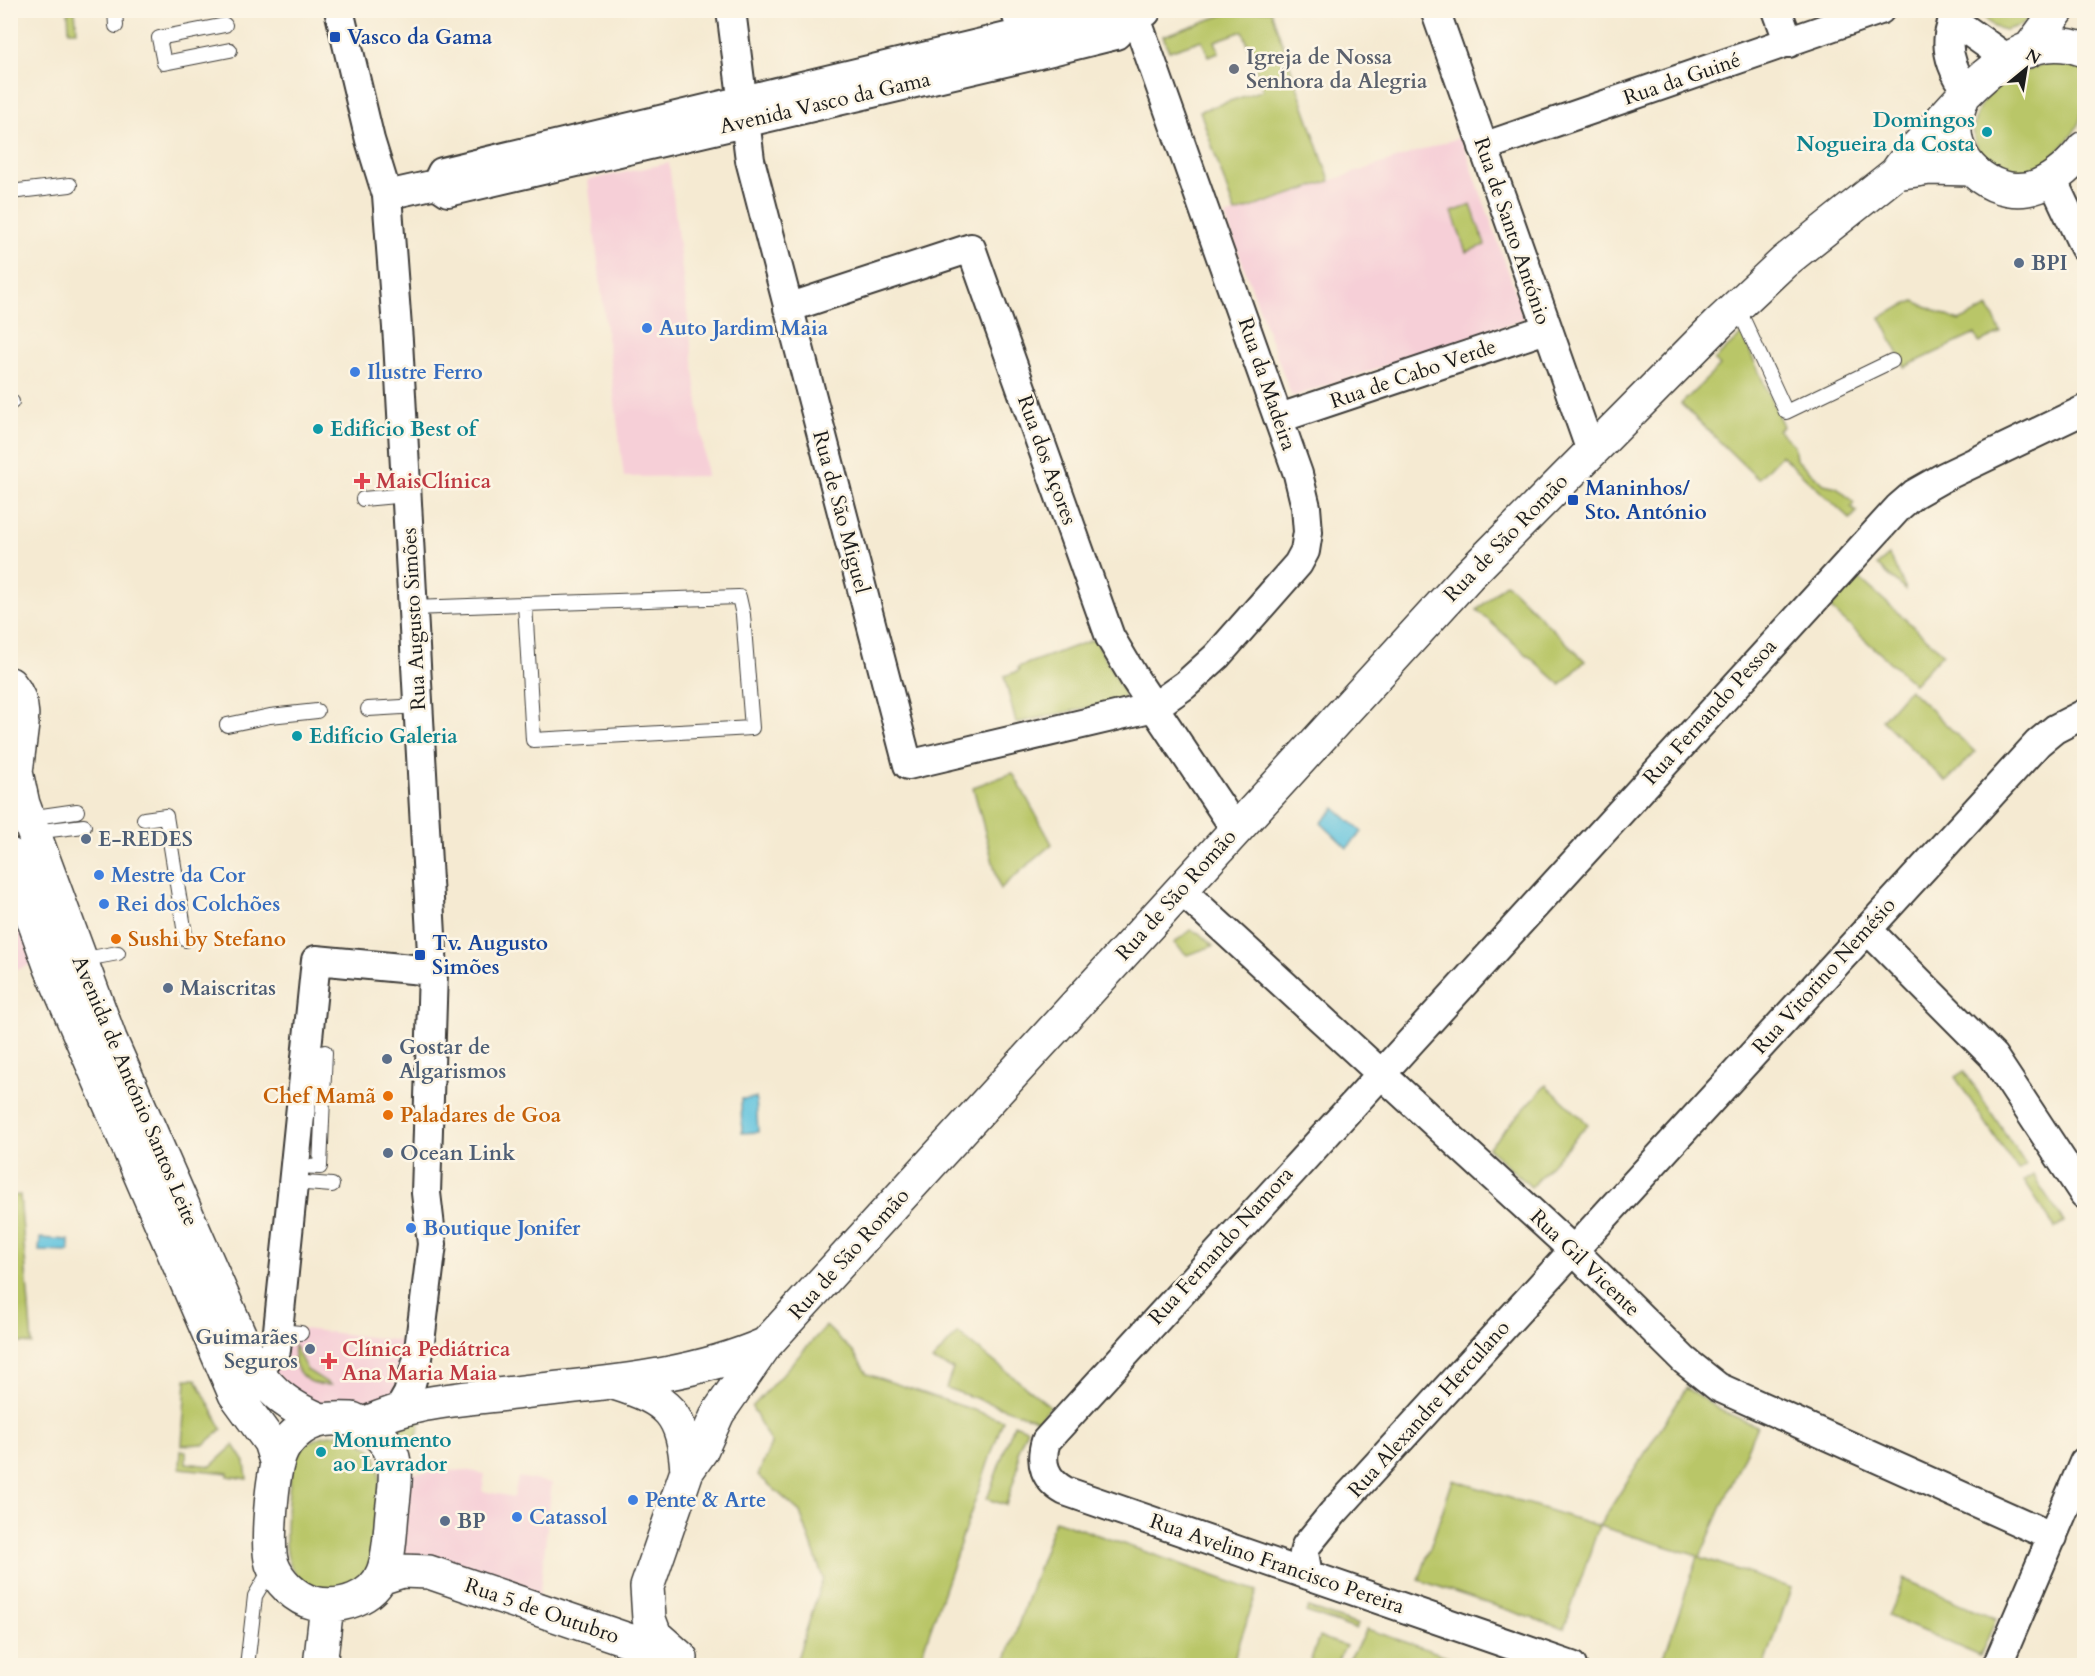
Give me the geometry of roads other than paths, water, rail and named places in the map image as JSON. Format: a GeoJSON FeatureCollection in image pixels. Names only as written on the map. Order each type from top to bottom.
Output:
{"type":"FeatureCollection","features":[{"type":"Feature","properties":{"kind":"main road"},"geometry":{"type":"LineString","coordinates":[[2018,55],[2058,10]]}},
{"type":"Feature","properties":{"kind":"main road","name":"Rua de São Romão"},"geometry":{"type":"LineString","coordinates":[[364,1424],[400,1408],[432,1402],[612,1382],[706,1366],[735,1358],[766,1344],[1468,576],[1737,306],[1784,262],[1896,173],[1909,154],[1966,91],[1990,70],[2018,55],[2048,45],[2067,44],[2085,50]]}},
{"type":"Feature","properties":{"kind":"main road"},"geometry":{"type":"LineString","coordinates":[[1966,91],[1955,127],[1958,146],[1971,169],[1996,186],[2013,189],[2037,186],[2067,169],[2085,148]]}},
{"type":"Feature","properties":{"kind":"main road"},"geometry":{"type":"LineString","coordinates":[[1896,173],[1930,168],[1971,169]]}},
{"type":"Feature","properties":{"kind":"main road","name":"Avenida de António Santos Leite"},"geometry":{"type":"LineString","coordinates":[[10,663],[15,713],[16,771],[30,825],[110,1039],[254,1368],[273,1393],[286,1404],[321,1419]]}},
{"type":"Feature","properties":{"kind":"main road","name":"Avenida de António Santos Leite"},"geometry":{"type":"LineString","coordinates":[[10,855],[51,968],[235,1394],[270,1442],[278,1464]]}},
{"type":"Feature","properties":{"kind":"main road"},"geometry":{"type":"LineString","coordinates":[[691,1662],[655,1635],[649,1619],[647,1587],[687,1472],[701,1451],[718,1413],[766,1344]]}},
{"type":"Feature","properties":{"kind":"main road"},"geometry":{"type":"LineString","coordinates":[[612,1382],[656,1399],[668,1407],[682,1432],[687,1472]]}},
{"type":"Feature","properties":{"kind":"main road"},"geometry":{"type":"LineString","coordinates":[[321,1419],[352,1419],[364,1424],[388,1446],[394,1463],[395,1485],[387,1557],[380,1578],[365,1594],[354,1600],[327,1605],[306,1601],[293,1593],[273,1565],[269,1543],[278,1464],[288,1441],[296,1432],[321,1419]]}},
{"type":"Feature","properties":{"kind":"main road","name":"Rua 5 de Outubro"},"geometry":{"type":"LineString","coordinates":[[380,1578],[402,1571],[429,1572],[691,1662]]}},
{"type":"Feature","properties":{"kind":"main road"},"geometry":{"type":"LineString","coordinates":[[565,1620],[594,1622],[613,1620],[626,1610],[647,1587]]}},
{"type":"Feature","properties":{"kind":"main road"},"geometry":{"type":"LineString","coordinates":[[320,1665],[327,1605]]}},
{"type":"Feature","properties":{"kind":"street","name":"Rua Augusto Simões"},"geometry":{"type":"LineString","coordinates":[[339,10],[370,140],[387,195],[407,495],[433,971],[426,1193],[432,1244],[420,1348],[408,1394],[400,1408]]}},
{"type":"Feature","properties":{"kind":"street","name":"Rua de São Miguel"},"geometry":{"type":"LineString","coordinates":[[731,10],[750,160],[908,765],[1154,707]]}},
{"type":"Feature","properties":{"kind":"street","name":"Rua de Santo António"},"geometry":{"type":"LineString","coordinates":[[1435,10],[1591,451]]}},
{"type":"Feature","properties":{"kind":"street"},"geometry":{"type":"LineString","coordinates":[[1777,10],[1789,43]]}},
{"type":"Feature","properties":{"kind":"street","name":"Rua da Guiné"},"geometry":{"type":"LineString","coordinates":[[1483,147],[1880,10]]}},
{"type":"Feature","properties":{"kind":"street","name":"Avenida Vasco da Gama"},"geometry":{"type":"LineString","coordinates":[[387,195],[435,184],[448,192],[617,141],[743,111],[1023,34],[1116,35],[1143,13]]}},
{"type":"Feature","properties":{"kind":"street","name":"Rua da Madeira"},"geometry":{"type":"LineString","coordinates":[[1143,13],[1280,418],[1306,507],[1308,532],[1305,551],[1294,571],[1205,669],[1154,707]]}},
{"type":"Feature","properties":{"kind":"street"},"geometry":{"type":"LineString","coordinates":[[1966,91],[1954,70],[1949,36],[1953,16],[2018,55]]}},
{"type":"Feature","properties":{"kind":"street"},"geometry":{"type":"LineString","coordinates":[[2052,179],[2085,247]]}},
{"type":"Feature","properties":{"kind":"street","name":"Rua dos Açores"},"geometry":{"type":"LineString","coordinates":[[788,308],[971,248],[1110,637],[1236,830]]}},
{"type":"Feature","properties":{"kind":"street","name":"Rua de Cabo Verde"},"geometry":{"type":"LineString","coordinates":[[1280,418],[1546,329]]}},
{"type":"Feature","properties":{"kind":"street","name":"Rua Fernando Pessoa"},"geometry":{"type":"LineString","coordinates":[[1379,1074],[1899,507],[1914,494],[1944,477],[2085,410]]}},
{"type":"Feature","properties":{"kind":"street","name":"Rua Vitorino Nemésio"},"geometry":{"type":"LineString","coordinates":[[1573,1250],[2038,743],[2055,729],[2085,714]]}},
{"type":"Feature","properties":{"kind":"street","name":"Rua Gil Vicente"},"geometry":{"type":"LineString","coordinates":[[1181,890],[1573,1250],[1684,1360],[1718,1387],[2053,1537]]}},
{"type":"Feature","properties":{"kind":"street"},"geometry":{"type":"LineString","coordinates":[[1867,930],[1994,1056],[2085,1194]]}},
{"type":"Feature","properties":{"kind":"street"},"geometry":{"type":"LineString","coordinates":[[254,1368],[276,1350],[290,1332],[294,1174],[316,960],[433,971]]}},
{"type":"Feature","properties":{"kind":"street","name":"Rua Fernando Namora"},"geometry":{"type":"LineString","coordinates":[[1063,1419],[1379,1074]]}},
{"type":"Feature","properties":{"kind":"street","name":"Rua Alexandre Herculano"},"geometry":{"type":"LineString","coordinates":[[1308,1575],[1304,1552],[1315,1534],[1573,1250]]}},
{"type":"Feature","properties":{"kind":"street","name":"Rua Avelino Francisco Pereira"},"geometry":{"type":"LineString","coordinates":[[1063,1419],[1046,1441],[1042,1453],[1046,1474],[1058,1487],[1572,1665]]}},
{"type":"Feature","properties":{"kind":"street"},"geometry":{"type":"LineString","coordinates":[[1997,1665],[2085,1462]]}},
{"type":"Feature","properties":{"kind":"lane"},"geometry":{"type":"LineString","coordinates":[[115,10],[116,26]]}},
{"type":"Feature","properties":{"kind":"lane"},"geometry":{"type":"LineString","coordinates":[[225,25],[159,38],[164,63],[230,50]]}},
{"type":"Feature","properties":{"kind":"lane"},"geometry":{"type":"LineString","coordinates":[[10,192],[70,186]]}},
{"type":"Feature","properties":{"kind":"lane"},"geometry":{"type":"LineString","coordinates":[[1737,306],[1786,412],[1892,361]]}},
{"type":"Feature","properties":{"kind":"lane"},"geometry":{"type":"LineString","coordinates":[[363,499],[407,495]]}},
{"type":"Feature","properties":{"kind":"lane"},"geometry":{"type":"LineString","coordinates":[[413,608],[525,604],[739,597],[743,615],[752,728],[533,740],[525,604]]}},
{"type":"Feature","properties":{"kind":"lane"},"geometry":{"type":"LineString","coordinates":[[368,709],[419,706]]}},
{"type":"Feature","properties":{"kind":"lane"},"geometry":{"type":"LineString","coordinates":[[227,725],[270,716],[318,711]]}},
{"type":"Feature","properties":{"kind":"lane"},"geometry":{"type":"LineString","coordinates":[[30,825],[77,811]]}},
{"type":"Feature","properties":{"kind":"lane"},"geometry":{"type":"LineString","coordinates":[[144,819],[166,816],[186,940]]}},
{"type":"Feature","properties":{"kind":"lane"},"geometry":{"type":"LineString","coordinates":[[30,825],[84,826]]}},
{"type":"Feature","properties":{"kind":"lane"},"geometry":{"type":"LineString","coordinates":[[80,960],[118,953]]}},
{"type":"Feature","properties":{"kind":"lane"},"geometry":{"type":"LineString","coordinates":[[294,1174],[320,1167],[325,1052]]}},
{"type":"Feature","properties":{"kind":"lane"},"geometry":{"type":"LineString","coordinates":[[294,1174],[332,1185]]}},
{"type":"Feature","properties":{"kind":"lane"},"geometry":{"type":"LineString","coordinates":[[247,1665],[255,1596],[273,1565]]}},
{"type":"Feature","properties":{"kind":"water"},"geometry":{"type":"Polygon","coordinates":[[[1335,808],[1362,832],[1347,848],[1321,823],[1335,808]]]}},
{"type":"Feature","properties":{"kind":"water"},"geometry":{"type":"Polygon","coordinates":[[[756,1098],[758,1132],[742,1133],[741,1099],[756,1098]]]}},
{"type":"Feature","properties":{"kind":"water"},"geometry":{"type":"Polygon","coordinates":[[[40,1238],[69,1240],[69,1252],[39,1251],[40,1238]]]}},
{"type":"Feature","properties":{"kind":"place","name":"Vasco da Gama"},"geometry":{"type":"Point","coordinates":[335,37]}},
{"type":"Feature","properties":{"kind":"place","name":"Igreja de Nossa Senhora da Alegria"},"geometry":{"type":"Point","coordinates":[1234,69]}},
{"type":"Feature","properties":{"kind":"place","name":"Domingos Nogueira da Costa"},"geometry":{"type":"Point","coordinates":[1987,132]}},
{"type":"Feature","properties":{"kind":"place","name":"BPI"},"geometry":{"type":"Point","coordinates":[2019,263]}},
{"type":"Feature","properties":{"kind":"place","name":"Auto Jardim Maia"},"geometry":{"type":"Point","coordinates":[647,328]}},
{"type":"Feature","properties":{"kind":"place","name":"Ilustre Ferro"},"geometry":{"type":"Point","coordinates":[355,372]}},
{"type":"Feature","properties":{"kind":"place","name":"Edifício Best of"},"geometry":{"type":"Point","coordinates":[318,429]}},
{"type":"Feature","properties":{"kind":"place","name":"MaisClínica"},"geometry":{"type":"Point","coordinates":[362,481]}},
{"type":"Feature","properties":{"kind":"place","name":"Maninhos/ Sto. António"},"geometry":{"type":"Point","coordinates":[1573,500]}},
{"type":"Feature","properties":{"kind":"place","name":"Edifício Galeria"},"geometry":{"type":"Point","coordinates":[297,736]}},
{"type":"Feature","properties":{"kind":"place","name":"E-REDES"},"geometry":{"type":"Point","coordinates":[86,839]}},
{"type":"Feature","properties":{"kind":"place","name":"Mestre da Cor"},"geometry":{"type":"Point","coordinates":[99,875]}},
{"type":"Feature","properties":{"kind":"place","name":"Rei dos Colchões"},"geometry":{"type":"Point","coordinates":[104,904]}},
{"type":"Feature","properties":{"kind":"place","name":"Sushi by Stefano"},"geometry":{"type":"Point","coordinates":[116,939]}},
{"type":"Feature","properties":{"kind":"place","name":"Tv. Augusto Simões"},"geometry":{"type":"Point","coordinates":[420,955]}},
{"type":"Feature","properties":{"kind":"place","name":"Maiscritas"},"geometry":{"type":"Point","coordinates":[168,988]}},
{"type":"Feature","properties":{"kind":"place","name":"Gostar de Algarismos"},"geometry":{"type":"Point","coordinates":[387,1059]}},
{"type":"Feature","properties":{"kind":"place","name":"Chef Mamã"},"geometry":{"type":"Point","coordinates":[388,1096]}},
{"type":"Feature","properties":{"kind":"place","name":"Paladares de Goa"},"geometry":{"type":"Point","coordinates":[388,1115]}},
{"type":"Feature","properties":{"kind":"place","name":"Ocean Link"},"geometry":{"type":"Point","coordinates":[388,1153]}},
{"type":"Feature","properties":{"kind":"place","name":"Boutique Jonifer"},"geometry":{"type":"Point","coordinates":[411,1228]}},
{"type":"Feature","properties":{"kind":"place","name":"Guimarães Seguros"},"geometry":{"type":"Point","coordinates":[310,1349]}},
{"type":"Feature","properties":{"kind":"place","name":"Clínica Pediátrica Ana Maria Maia"},"geometry":{"type":"Point","coordinates":[329,1361]}},
{"type":"Feature","properties":{"kind":"place","name":"Monumento ao Lavrador"},"geometry":{"type":"Point","coordinates":[321,1452]}},
{"type":"Feature","properties":{"kind":"place","name":"Pente & Arte"},"geometry":{"type":"Point","coordinates":[633,1500]}},
{"type":"Feature","properties":{"kind":"place","name":"Catassol"},"geometry":{"type":"Point","coordinates":[517,1517]}},
{"type":"Feature","properties":{"kind":"place","name":"BP"},"geometry":{"type":"Point","coordinates":[445,1521]}}]}
